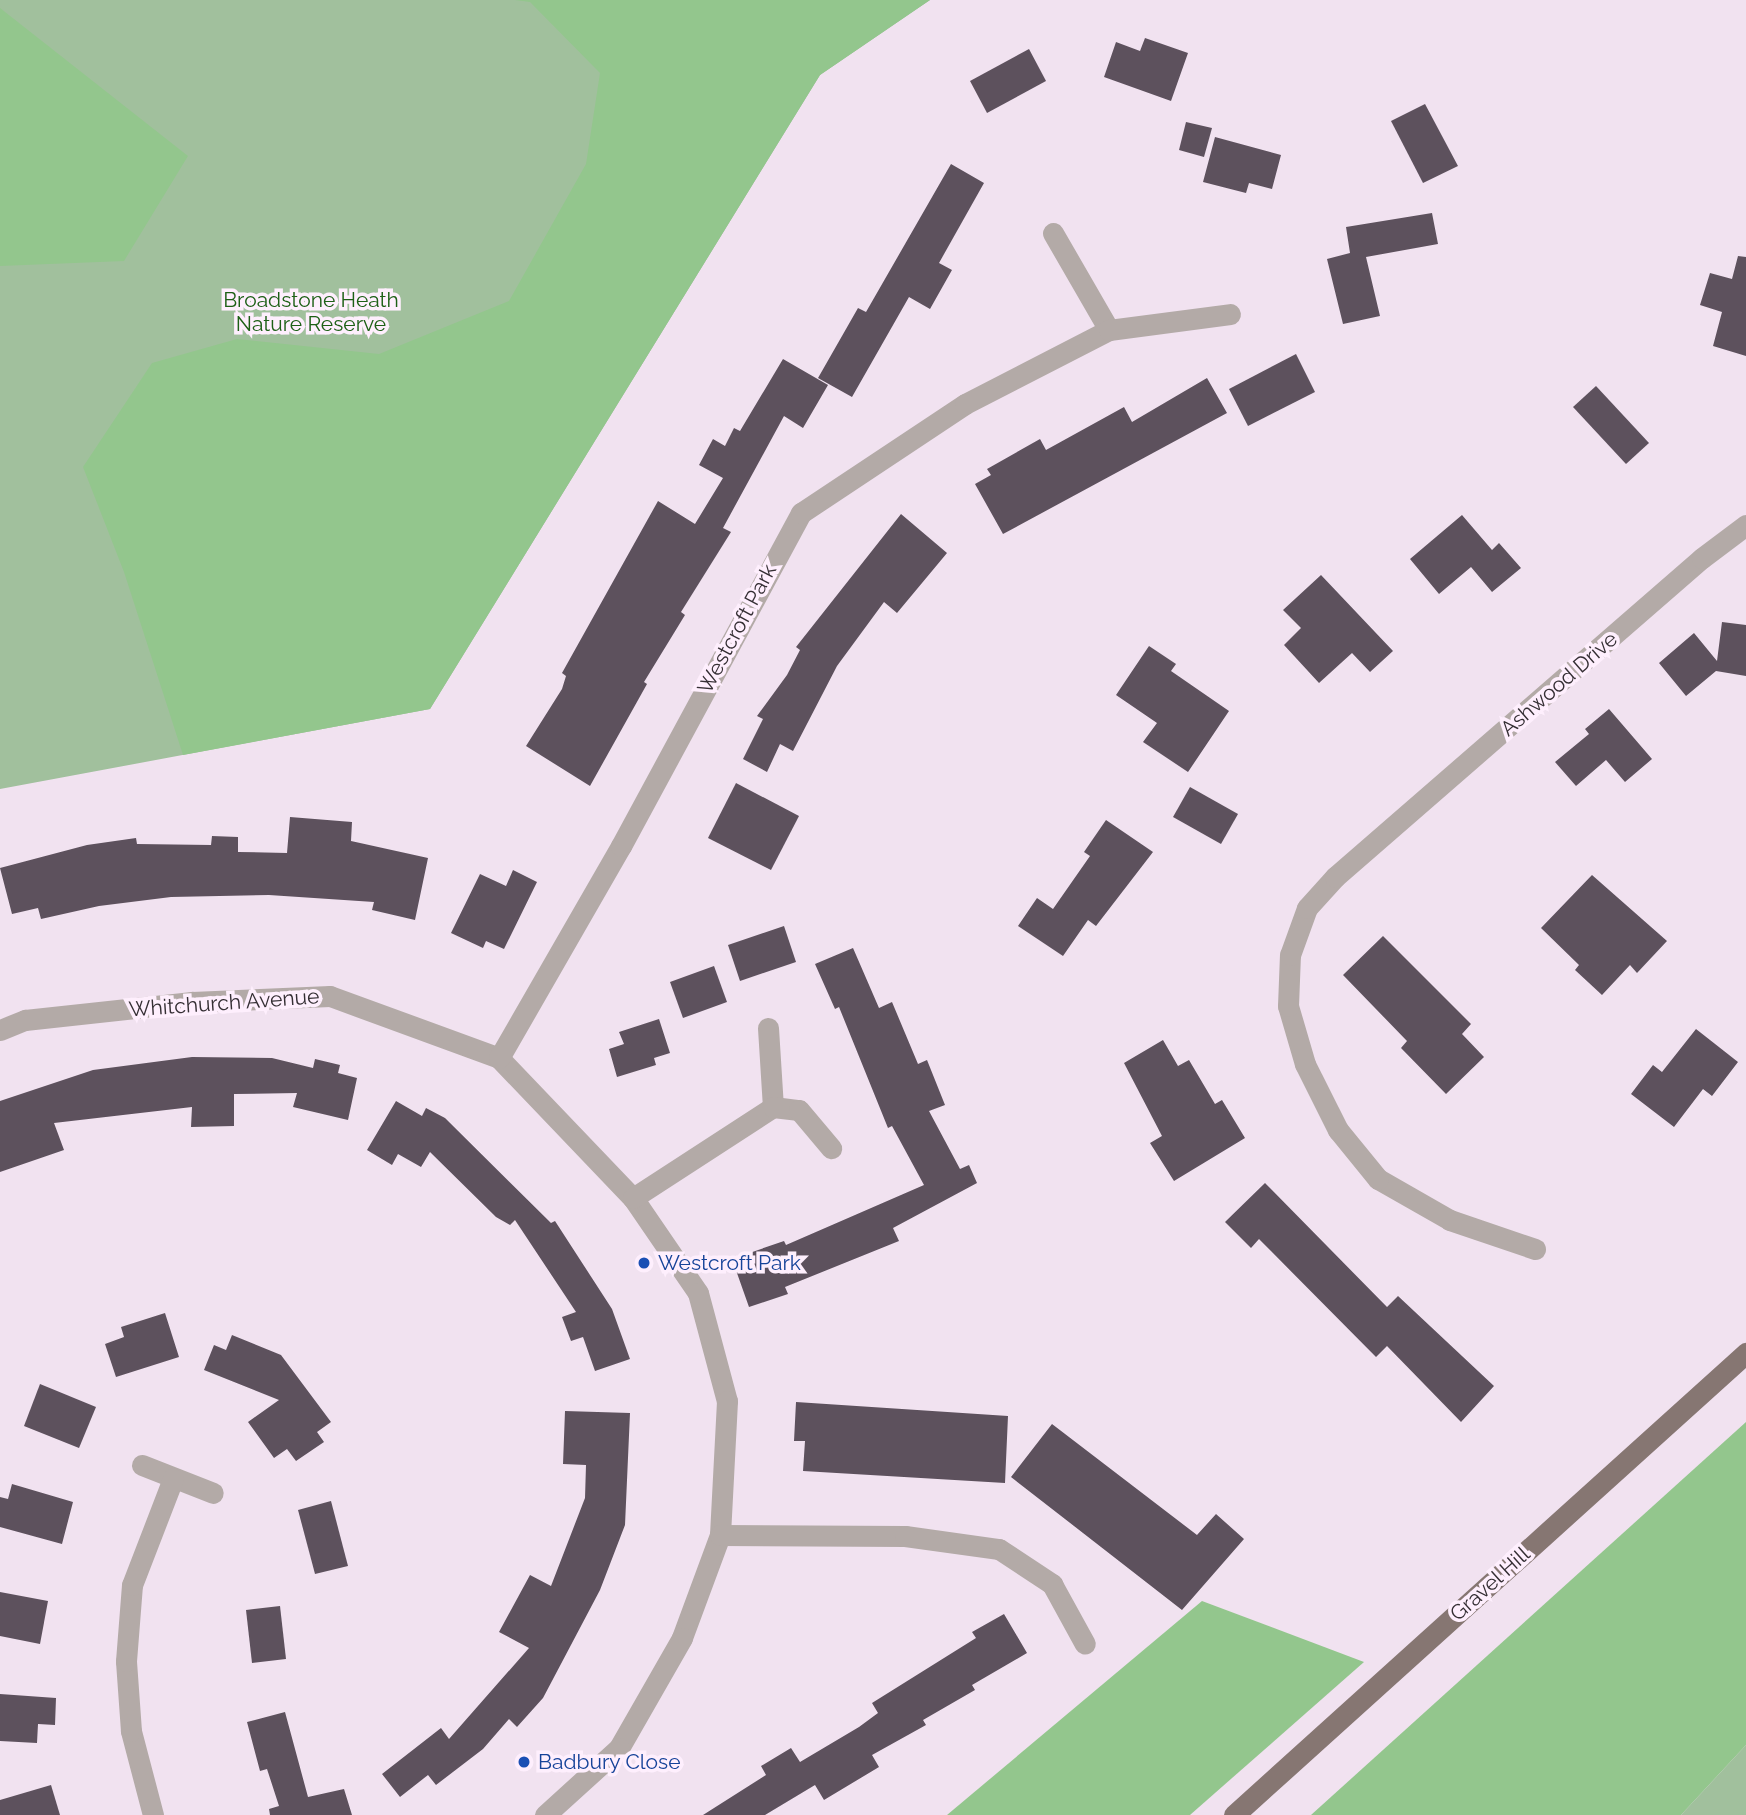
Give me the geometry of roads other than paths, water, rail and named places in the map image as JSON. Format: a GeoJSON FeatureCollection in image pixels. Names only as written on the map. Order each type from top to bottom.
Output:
{"type":"FeatureCollection","features":[{"type":"Feature","properties":{"kind":"main road","name":"Gravel Hill"},"geometry":{"type":"LineString","coordinates":[[1234,1815],[1746,1353]]}},
{"type":"Feature","properties":{"kind":"street"},"geometry":{"type":"LineString","coordinates":[[1053,233],[1109,330]]}},
{"type":"Feature","properties":{"kind":"street","name":"Westcroft Park"},"geometry":{"type":"LineString","coordinates":[[499,1058],[621,846],[801,513],[965,404],[1109,330],[1230,314]]}},
{"type":"Feature","properties":{"kind":"street","name":"Ashwood Drive"},"geometry":{"type":"LineString","coordinates":[[1535,1249],[1450,1220],[1378,1179],[1338,1130],[1306,1064],[1288,1006],[1290,955],[1307,908],[1372,843],[1702,558],[1746,526]]}},
{"type":"Feature","properties":{"kind":"street","name":"Whitchurch Avenue"},"geometry":{"type":"LineString","coordinates":[[0,1030],[25,1020],[178,1003],[330,996],[499,1058],[633,1198],[698,1293],[727,1401],[720,1535],[682,1638],[619,1748],[545,1815]]}},
{"type":"Feature","properties":{"kind":"street"},"geometry":{"type":"LineString","coordinates":[[768,1028],[774,1107]]}},
{"type":"Feature","properties":{"kind":"street"},"geometry":{"type":"LineString","coordinates":[[633,1198],[774,1107],[799,1110],[831,1148]]}},
{"type":"Feature","properties":{"kind":"street"},"geometry":{"type":"LineString","coordinates":[[142,1465],[213,1493]]}},
{"type":"Feature","properties":{"kind":"street"},"geometry":{"type":"LineString","coordinates":[[153,1815],[131,1731],[126,1661],[132,1585],[173,1479]]}},
{"type":"Feature","properties":{"kind":"street"},"geometry":{"type":"LineString","coordinates":[[720,1535],[905,1536],[999,1549],[1052,1584],[1085,1644]]}},
{"type":"Feature","properties":{"kind":"place","name":"Westcroft Park"},"geometry":{"type":"Point","coordinates":[644,1263]}},
{"type":"Feature","properties":{"kind":"place","name":"Badbury Close"},"geometry":{"type":"Point","coordinates":[524,1762]}},
{"type":"Feature","properties":{"kind":"park label","name":"Broadstone Heath Nature Reserve"},"geometry":{"type":"Point","coordinates":[311,312]}}]}
